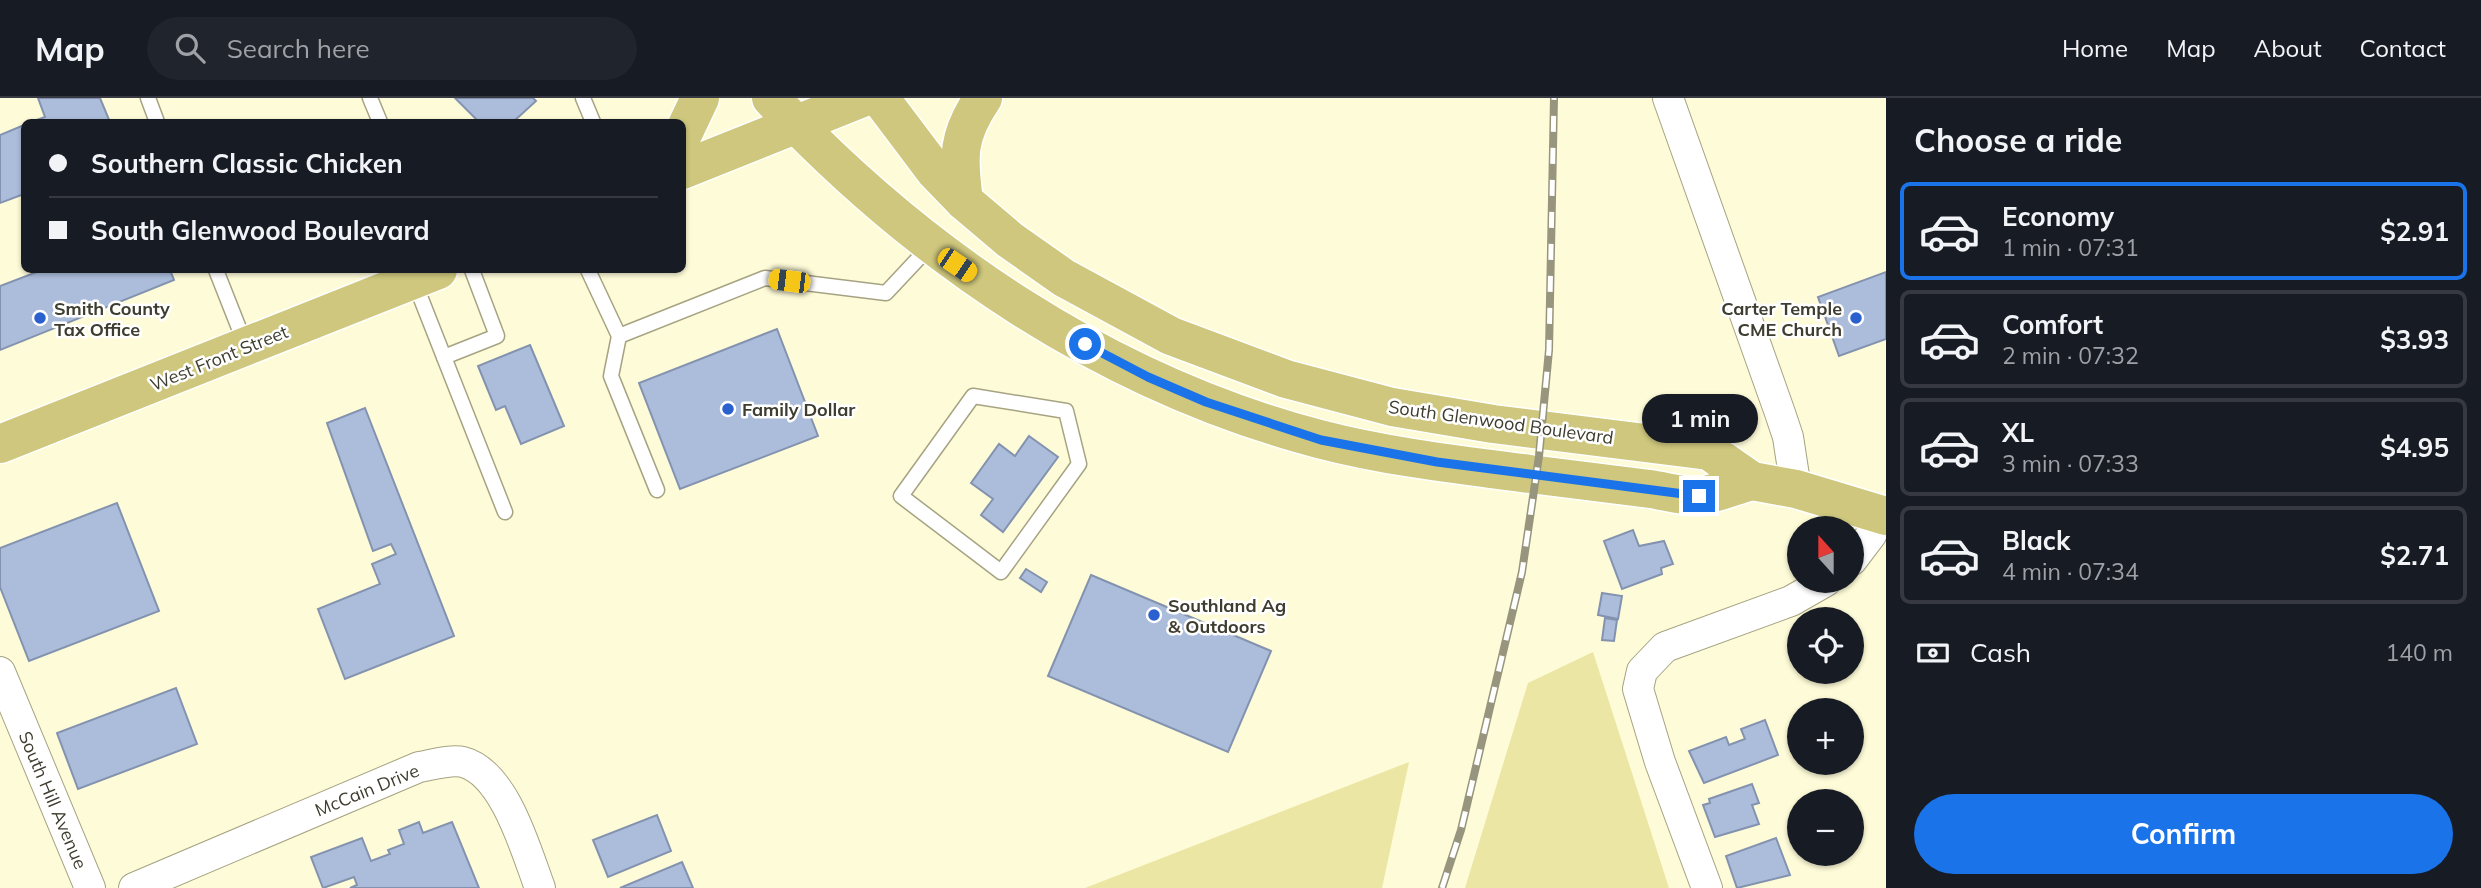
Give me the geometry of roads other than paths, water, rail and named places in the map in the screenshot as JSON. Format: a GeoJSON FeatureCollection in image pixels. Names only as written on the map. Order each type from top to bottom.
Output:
{"type":"FeatureCollection","features":[{"type":"Feature","properties":{"kind":"main road"},"geometry":{"type":"LineString","coordinates":[[686,128],[700,98]]}},
{"type":"Feature","properties":{"kind":"main road"},"geometry":{"type":"LineString","coordinates":[[686,168],[784,111],[862,98]]}},
{"type":"Feature","properties":{"kind":"main road","name":"South Glenwood Boulevard"},"geometry":{"type":"LineString","coordinates":[[880,98],[912,143],[964,201],[1010,240],[1064,278],[1171,336],[1286,379],[1392,407],[1493,424],[1709,451],[1752,481],[1796,489],[1884,516]]}},
{"type":"Feature","properties":{"kind":"main road"},"geometry":{"type":"LineString","coordinates":[[964,201],[959,148],[965,128],[983,98]]}},
{"type":"Feature","properties":{"kind":"main road","name":"South Glenwood Boulevard"},"geometry":{"type":"LineString","coordinates":[[784,111],[865,190],[931,246],[1015,304],[1148,377],[1250,419],[1309,436],[1437,462],[1699,496],[1752,481]]}},
{"type":"Feature","properties":{"kind":"main road","name":"West Front Street"},"geometry":{"type":"LineString","coordinates":[[0,444],[247,347],[420,273]]}},
{"type":"Feature","properties":{"kind":"street"},"geometry":{"type":"LineString","coordinates":[[1668,98],[1783,422],[1796,489]]}},
{"type":"Feature","properties":{"kind":"street"},"geometry":{"type":"LineString","coordinates":[[1864,544],[1884,516]]}},
{"type":"Feature","properties":{"kind":"street"},"geometry":{"type":"LineString","coordinates":[[1707,888],[1660,762],[1638,689],[1642,671],[1665,647],[1791,601],[1805,593]]}},
{"type":"Feature","properties":{"kind":"street","name":"South Hill Avenue"},"geometry":{"type":"LineString","coordinates":[[0,673],[90,888]]}},
{"type":"Feature","properties":{"kind":"street","name":"McCain Drive"},"geometry":{"type":"LineString","coordinates":[[134,888],[419,767],[462,761],[490,779],[515,822],[540,888]]}},
{"type":"Feature","properties":{"kind":"lane"},"geometry":{"type":"LineString","coordinates":[[148,98],[156,119]]}},
{"type":"Feature","properties":{"kind":"lane"},"geometry":{"type":"LineString","coordinates":[[370,98],[379,119]]}},
{"type":"Feature","properties":{"kind":"lane"},"geometry":{"type":"LineString","coordinates":[[583,98],[592,119]]}},
{"type":"Feature","properties":{"kind":"lane"},"geometry":{"type":"LineString","coordinates":[[619,336],[765,278],[886,293],[931,246]]}},
{"type":"Feature","properties":{"kind":"lane"},"geometry":{"type":"LineString","coordinates":[[221,273],[247,347]]}},
{"type":"Feature","properties":{"kind":"lane"},"geometry":{"type":"LineString","coordinates":[[420,273],[444,357],[505,512]]}},
{"type":"Feature","properties":{"kind":"lane"},"geometry":{"type":"LineString","coordinates":[[444,357],[497,336],[473,273]]}},
{"type":"Feature","properties":{"kind":"lane"},"geometry":{"type":"LineString","coordinates":[[588,273],[619,336],[611,376],[657,490]]}},
{"type":"Feature","properties":{"kind":"lane"},"geometry":{"type":"LineString","coordinates":[[973,396],[1066,411],[1079,464],[1001,572],[901,496],[973,396]]}},
{"type":"Feature","properties":{"kind":"railway"},"geometry":{"type":"LineString","coordinates":[[1442,888],[1461,830],[1522,572],[1539,456],[1549,350],[1554,98]]}},
{"type":"Feature","properties":{"kind":"place","name":"Smith County Tax Office"},"geometry":{"type":"Point","coordinates":[40,318]}},
{"type":"Feature","properties":{"kind":"place","name":"Carter Temple CME Church"},"geometry":{"type":"Point","coordinates":[1856,318]}},
{"type":"Feature","properties":{"kind":"place","name":"Family Dollar"},"geometry":{"type":"Point","coordinates":[728,409]}},
{"type":"Feature","properties":{"kind":"place","name":"Southland Ag & Outdoors"},"geometry":{"type":"Point","coordinates":[1154,615]}}]}
